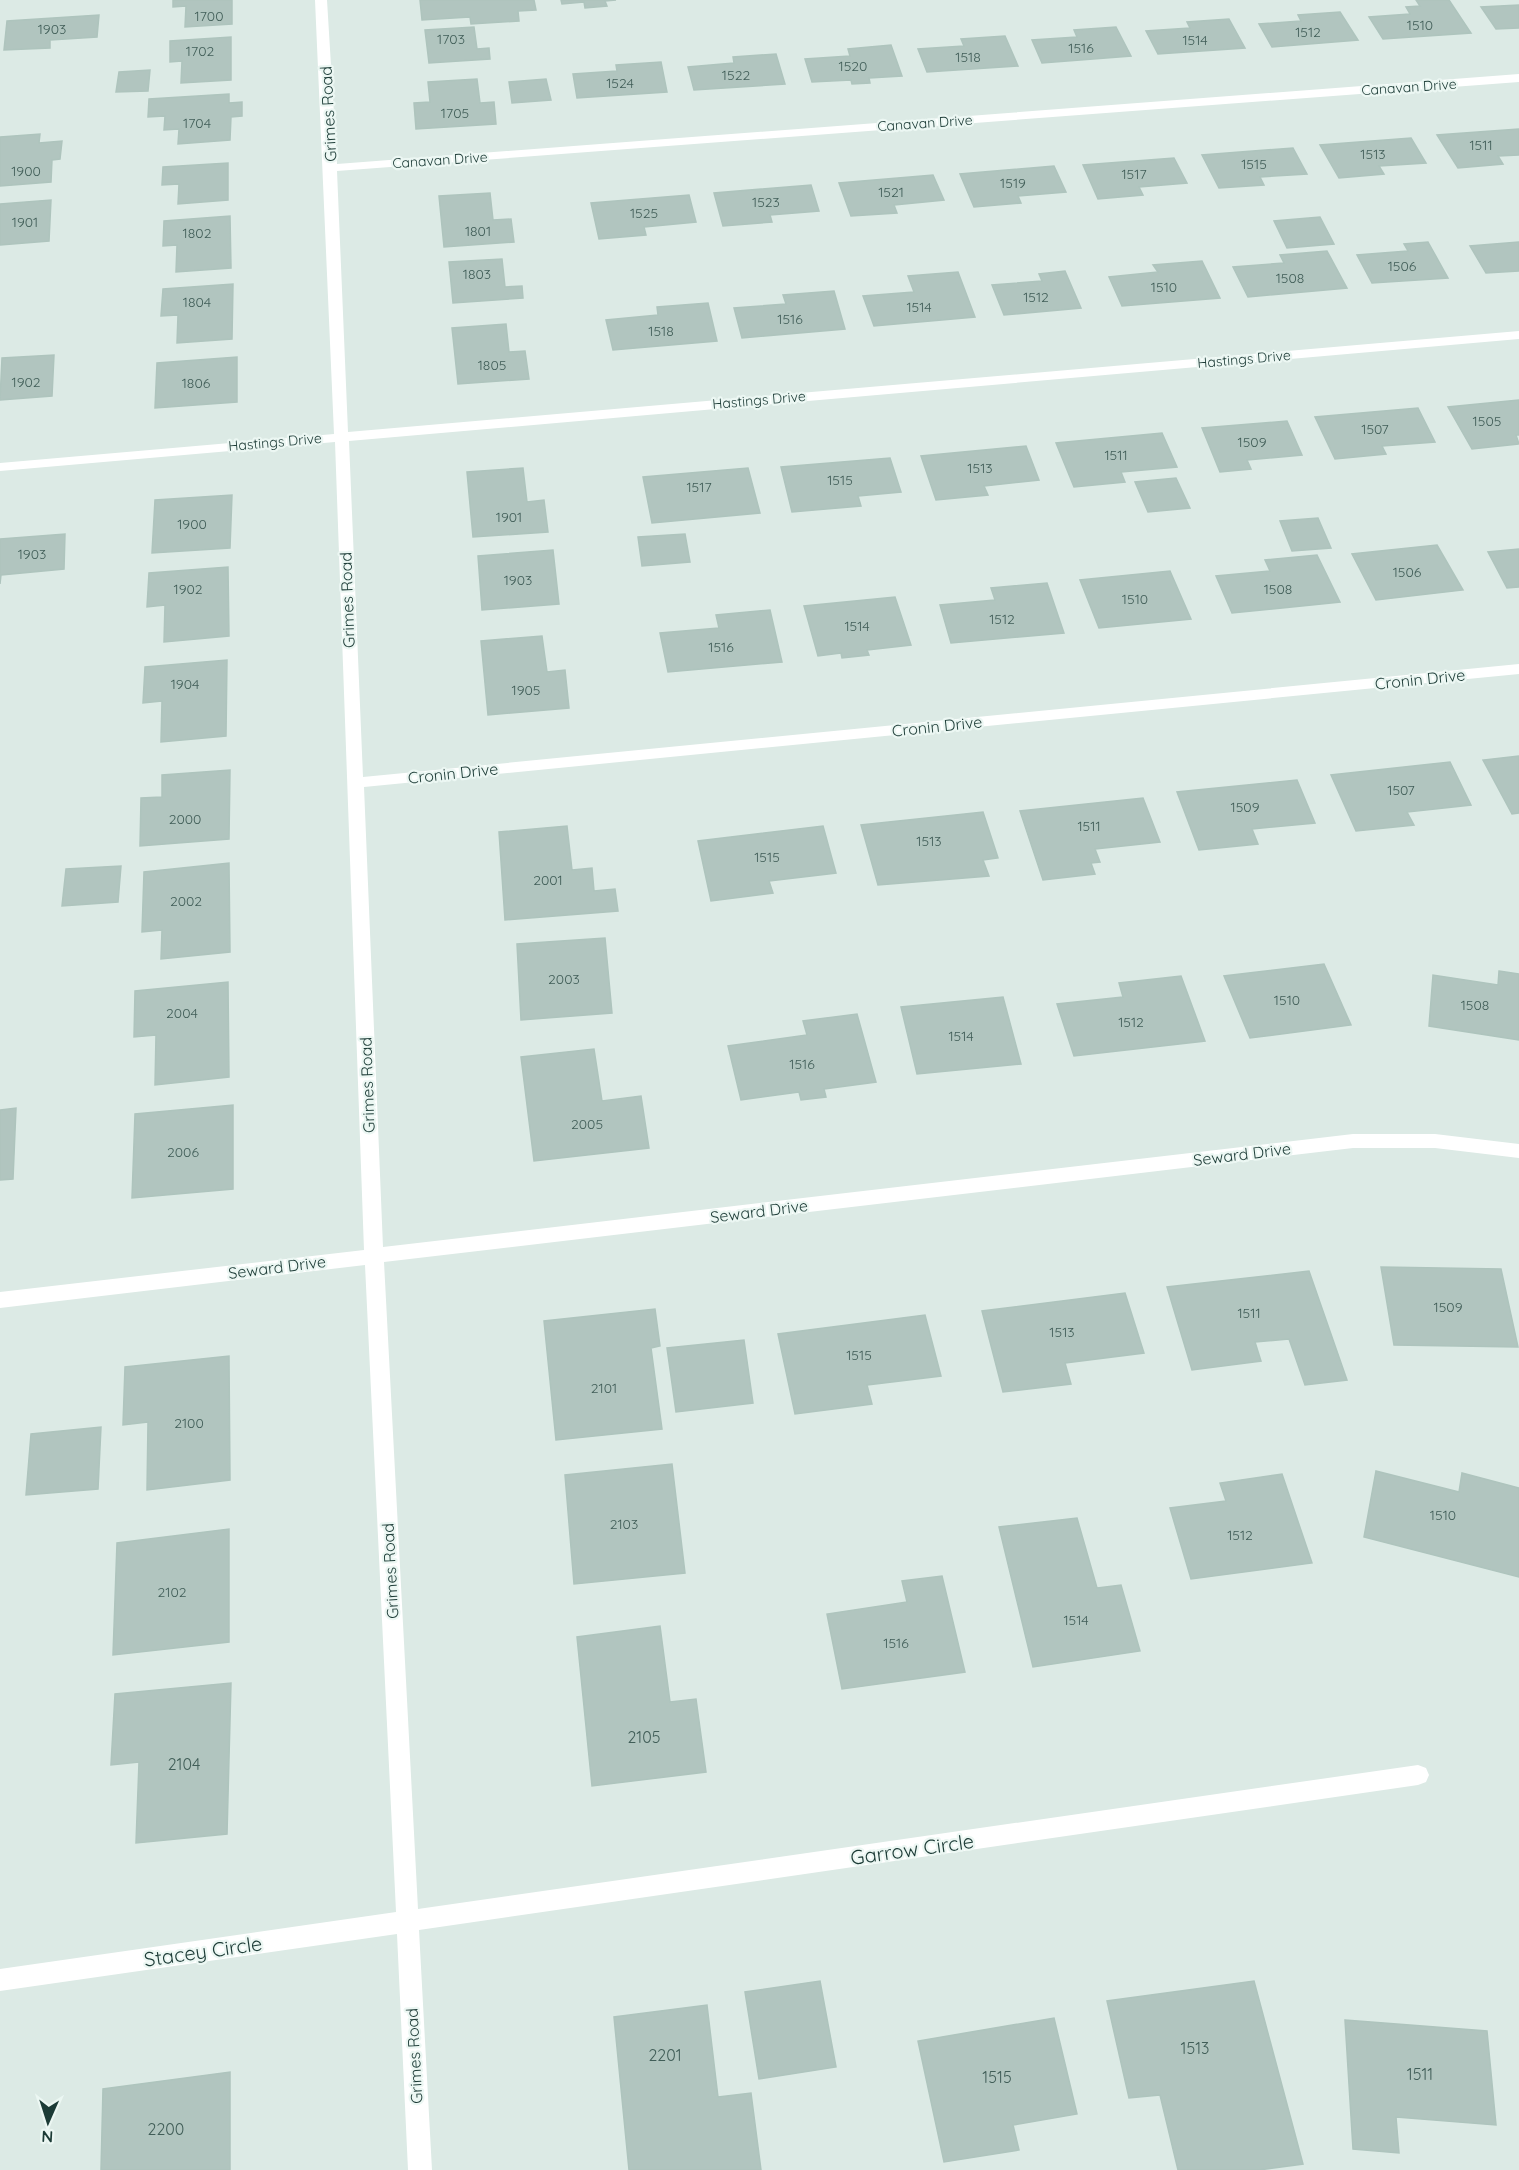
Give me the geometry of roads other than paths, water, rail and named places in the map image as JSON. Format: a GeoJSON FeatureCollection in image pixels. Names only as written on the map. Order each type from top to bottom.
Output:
{"type":"FeatureCollection","features":[{"type":"Feature","properties":{"kind":"street","name":"Grimes Road"},"geometry":{"type":"LineString","coordinates":[[321,0],[331,168],[374,1256],[420,2170]]}},
{"type":"Feature","properties":{"kind":"street","name":"Canavan Drive"},"geometry":{"type":"LineString","coordinates":[[331,168],[1519,78]]}},
{"type":"Feature","properties":{"kind":"street","name":"Hastings Drive"},"geometry":{"type":"LineString","coordinates":[[0,467],[1519,335]]}},
{"type":"Feature","properties":{"kind":"street","name":"Cronin Drive"},"geometry":{"type":"LineString","coordinates":[[354,783],[1519,669]]}},
{"type":"Feature","properties":{"kind":"street","name":"Seward Drive"},"geometry":{"type":"LineString","coordinates":[[0,1300],[1353,1141],[1435,1141],[1519,1151]]}},
{"type":"Feature","properties":{"kind":"street","name":"Garrow Circle"},"geometry":{"type":"LineString","coordinates":[[407,1922],[1418,1775]]}},
{"type":"Feature","properties":{"kind":"street","name":"Stacey Circle"},"geometry":{"type":"LineString","coordinates":[[0,1980],[407,1922]]}}]}
